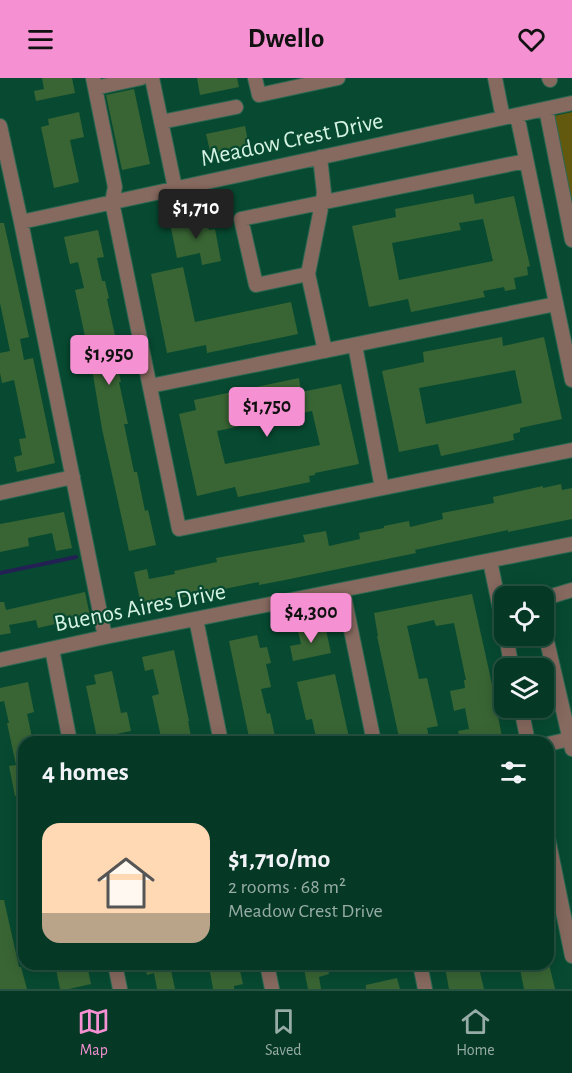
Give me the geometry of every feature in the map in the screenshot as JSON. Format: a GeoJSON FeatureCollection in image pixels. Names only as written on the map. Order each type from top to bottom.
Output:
{"type":"FeatureCollection","features":[{"type":"Feature","properties":{"kind":"street"},"geometry":{"type":"LineString","coordinates":[[141,78],[94,83],[115,187],[112,202],[179,529],[572,450]]}},
{"type":"Feature","properties":{"kind":"street"},"geometry":{"type":"LineString","coordinates":[[152,78],[175,188]]}},
{"type":"Feature","properties":{"kind":"street"},"geometry":{"type":"LineString","coordinates":[[255,78],[260,95],[338,78]]}},
{"type":"Feature","properties":{"kind":"street"},"geometry":{"type":"LineString","coordinates":[[495,78],[526,161],[572,380]]}},
{"type":"Feature","properties":{"kind":"street","name":"Meadow Crest Drive"},"geometry":{"type":"LineString","coordinates":[[21,222],[572,103]]}},
{"type":"Feature","properties":{"kind":"street"},"geometry":{"type":"LineString","coordinates":[[161,122],[236,107]]}},
{"type":"Feature","properties":{"kind":"street"},"geometry":{"type":"LineString","coordinates":[[546,109],[572,240]]}},
{"type":"Feature","properties":{"kind":"street"},"geometry":{"type":"LineString","coordinates":[[0,126],[105,637]]}},
{"type":"Feature","properties":{"kind":"street"},"geometry":{"type":"LineString","coordinates":[[320,157],[324,193],[308,274],[325,351]]}},
{"type":"Feature","properties":{"kind":"street"},"geometry":{"type":"LineString","coordinates":[[308,274],[256,285],[241,219],[526,161]]}},
{"type":"Feature","properties":{"kind":"street"},"geometry":{"type":"LineString","coordinates":[[150,386],[556,304]]}},
{"type":"Feature","properties":{"kind":"street"},"geometry":{"type":"LineString","coordinates":[[355,345],[382,488]]}},
{"type":"Feature","properties":{"kind":"street"},"geometry":{"type":"LineString","coordinates":[[0,493],[73,477]]}},
{"type":"Feature","properties":{"kind":"street","name":"Buenos Aires Drive"},"geometry":{"type":"LineString","coordinates":[[0,660],[572,544]]}},
{"type":"Feature","properties":{"kind":"street"},"geometry":{"type":"LineString","coordinates":[[490,561],[495,586]]}},
{"type":"Feature","properties":{"kind":"street"},"geometry":{"type":"LineString","coordinates":[[554,595],[572,590]]}},
{"type":"Feature","properties":{"kind":"street"},"geometry":{"type":"LineString","coordinates":[[343,591],[373,736]]}},
{"type":"Feature","properties":{"kind":"street"},"geometry":{"type":"LineString","coordinates":[[196,619],[220,736]]}},
{"type":"Feature","properties":{"kind":"street"},"geometry":{"type":"LineString","coordinates":[[548,646],[571,744],[554,744]]}},
{"type":"Feature","properties":{"kind":"street"},"geometry":{"type":"LineString","coordinates":[[52,649],[69,736]]}},
{"type":"Feature","properties":{"kind":"street"},"geometry":{"type":"LineString","coordinates":[[522,718],[527,736]]}},
{"type":"Feature","properties":{"kind":"street"},"geometry":{"type":"LineString","coordinates":[[554,868],[572,956]]}},
{"type":"Feature","properties":{"kind":"street"},"geometry":{"type":"LineString","coordinates":[[116,970],[120,989]]}},
{"type":"Feature","properties":{"kind":"street"},"geometry":{"type":"LineString","coordinates":[[268,970],[272,989]]}},
{"type":"Feature","properties":{"kind":"street"},"geometry":{"type":"LineString","coordinates":[[421,970],[425,989]]}},
{"type":"Feature","properties":{"kind":"shaded area"},"geometry":{"type":"Polygon","coordinates":[[[572,112],[572,228],[550,117],[572,112]]]}},
{"type":"Feature","properties":{"kind":"building"},"geometry":{"type":"Polygon","coordinates":[[[42,78],[72,78],[75,93],[36,101],[34,91],[44,89],[42,78]]]}},
{"type":"Feature","properties":{"kind":"building"},"geometry":{"type":"Polygon","coordinates":[[[197,78],[237,78],[239,87],[200,95],[197,78]]]}},
{"type":"Feature","properties":{"kind":"building"},"geometry":{"type":"Polygon","coordinates":[[[134,89],[150,164],[122,170],[106,95],[134,89]]]}},
{"type":"Feature","properties":{"kind":"building"},"geometry":{"type":"Polygon","coordinates":[[[79,112],[84,137],[70,140],[79,182],[54,188],[41,127],[49,125],[48,119],[79,112]]]}},
{"type":"Feature","properties":{"kind":"building"},"geometry":{"type":"Polygon","coordinates":[[[245,126],[249,147],[211,155],[206,134],[245,126]]]}},
{"type":"Feature","properties":{"kind":"building"},"geometry":{"type":"Polygon","coordinates":[[[473,194],[475,204],[514,196],[530,266],[527,267],[528,275],[514,278],[516,289],[505,291],[504,287],[483,291],[485,297],[411,312],[408,299],[369,307],[352,226],[396,217],[395,209],[473,194]],[[483,219],[459,223],[461,230],[392,243],[399,280],[493,261],[483,219]]]}},
{"type":"Feature","properties":{"kind":"building"},"geometry":{"type":"Polygon","coordinates":[[[206,216],[209,230],[215,229],[221,261],[202,265],[200,253],[177,258],[170,223],[206,216]]]}},
{"type":"Feature","properties":{"kind":"building"},"geometry":{"type":"Polygon","coordinates":[[[0,223],[4,223],[29,337],[20,339],[24,360],[33,358],[55,463],[17,472],[14,457],[22,455],[19,439],[26,438],[14,380],[2,383],[0,373],[0,353],[10,351],[0,303],[0,223]]]}},
{"type":"Feature","properties":{"kind":"building"},"geometry":{"type":"Polygon","coordinates":[[[98,230],[104,257],[97,258],[102,281],[105,281],[109,298],[107,299],[116,340],[112,341],[128,424],[124,424],[134,472],[137,472],[145,511],[148,510],[156,545],[129,551],[75,290],[84,288],[78,262],[70,264],[64,237],[98,230]]]}},
{"type":"Feature","properties":{"kind":"building"},"geometry":{"type":"Polygon","coordinates":[[[183,267],[195,322],[291,302],[298,334],[207,353],[206,345],[167,353],[151,274],[183,267]]]}},
{"type":"Feature","properties":{"kind":"building"},"geometry":{"type":"Polygon","coordinates":[[[502,337],[503,346],[544,337],[562,419],[520,428],[520,432],[513,434],[514,440],[441,456],[438,444],[399,452],[382,371],[424,362],[423,352],[502,337]],[[515,370],[419,388],[426,424],[522,403],[515,370]]]}},
{"type":"Feature","properties":{"kind":"building"},"geometry":{"type":"Polygon","coordinates":[[[299,378],[301,392],[341,384],[359,464],[315,473],[309,476],[310,482],[238,497],[235,487],[197,496],[179,414],[196,410],[194,400],[299,378]],[[312,411],[217,431],[225,464],[320,445],[312,411]]]}},
{"type":"Feature","properties":{"kind":"building"},"geometry":{"type":"Polygon","coordinates":[[[561,484],[562,490],[572,488],[572,519],[508,532],[508,530],[415,550],[416,553],[285,580],[259,585],[259,582],[141,605],[134,572],[147,569],[149,579],[175,574],[174,571],[217,562],[216,558],[305,542],[303,535],[326,531],[329,546],[360,539],[359,533],[384,528],[384,526],[409,521],[410,527],[443,519],[442,513],[494,503],[493,497],[561,484]]]}},
{"type":"Feature","properties":{"kind":"building"},"geometry":{"type":"Polygon","coordinates":[[[64,512],[72,548],[56,551],[52,533],[28,538],[29,546],[0,552],[0,524],[64,512]]]}},
{"type":"Feature","properties":{"kind":"building"},"geometry":{"type":"Polygon","coordinates":[[[85,592],[90,616],[38,628],[36,620],[9,625],[11,633],[0,635],[0,602],[4,602],[6,610],[85,592]]]}},
{"type":"Feature","properties":{"kind":"building"},"geometry":{"type":"Polygon","coordinates":[[[472,594],[494,696],[494,718],[498,718],[502,736],[459,736],[458,731],[469,729],[465,708],[454,711],[450,691],[465,688],[464,680],[466,680],[454,623],[436,626],[434,620],[407,626],[419,679],[427,678],[438,726],[427,728],[429,736],[399,736],[374,613],[472,594]]]}},
{"type":"Feature","properties":{"kind":"building"},"geometry":{"type":"Polygon","coordinates":[[[325,625],[331,653],[293,661],[290,646],[301,644],[298,631],[325,625]]]}},
{"type":"Feature","properties":{"kind":"building"},"geometry":{"type":"Polygon","coordinates":[[[257,635],[260,648],[267,647],[271,663],[266,664],[271,687],[261,689],[267,714],[270,713],[275,736],[249,736],[229,641],[257,635]]]}},
{"type":"Feature","properties":{"kind":"building"},"geometry":{"type":"Polygon","coordinates":[[[174,650],[191,736],[161,736],[152,696],[159,694],[153,669],[145,671],[142,657],[174,650]]]}},
{"type":"Feature","properties":{"kind":"building"},"geometry":{"type":"Polygon","coordinates":[[[112,671],[121,713],[127,712],[131,731],[97,736],[86,686],[96,684],[94,675],[112,671]]]}},
{"type":"Feature","properties":{"kind":"building"},"geometry":{"type":"Polygon","coordinates":[[[335,674],[349,736],[316,736],[312,719],[306,720],[297,682],[335,674]]]}},
{"type":"Feature","properties":{"kind":"building"},"geometry":{"type":"Polygon","coordinates":[[[28,682],[34,712],[27,714],[32,736],[18,736],[18,795],[15,796],[9,766],[16,765],[4,701],[0,702],[0,688],[28,682]]]}},
{"type":"Feature","properties":{"kind":"building"},"geometry":{"type":"Polygon","coordinates":[[[0,900],[4,900],[18,970],[22,970],[27,989],[0,989],[0,900]]]}},
{"type":"Feature","properties":{"kind":"building"},"geometry":{"type":"Polygon","coordinates":[[[56,970],[88,970],[91,984],[60,989],[56,970]]]}},
{"type":"Feature","properties":{"kind":"building"},"geometry":{"type":"Polygon","coordinates":[[[146,970],[171,970],[175,989],[157,989],[154,973],[147,975],[146,970]]]}},
{"type":"Feature","properties":{"kind":"building"},"geometry":{"type":"Polygon","coordinates":[[[240,970],[243,984],[234,986],[234,989],[213,989],[210,972],[240,970]]]}},
{"type":"Feature","properties":{"kind":"building"},"geometry":{"type":"Polygon","coordinates":[[[304,970],[328,970],[329,974],[319,977],[321,989],[308,989],[304,970]]]}},
{"type":"Feature","properties":{"kind":"building"},"geometry":{"type":"Polygon","coordinates":[[[445,970],[479,970],[484,989],[449,989],[445,970]]]}},
{"type":"Feature","properties":{"kind":"building"},"geometry":{"type":"Polygon","coordinates":[[[520,970],[550,970],[555,989],[524,989],[520,970]]]}},
{"type":"Feature","properties":{"kind":"building"},"geometry":{"type":"Polygon","coordinates":[[[397,978],[400,989],[366,989],[366,985],[397,978]]]}},
{"type":"Feature","properties":{"kind":"waterway"},"geometry":{"type":"LineString","coordinates":[[0,573],[76,557]]}}]}
